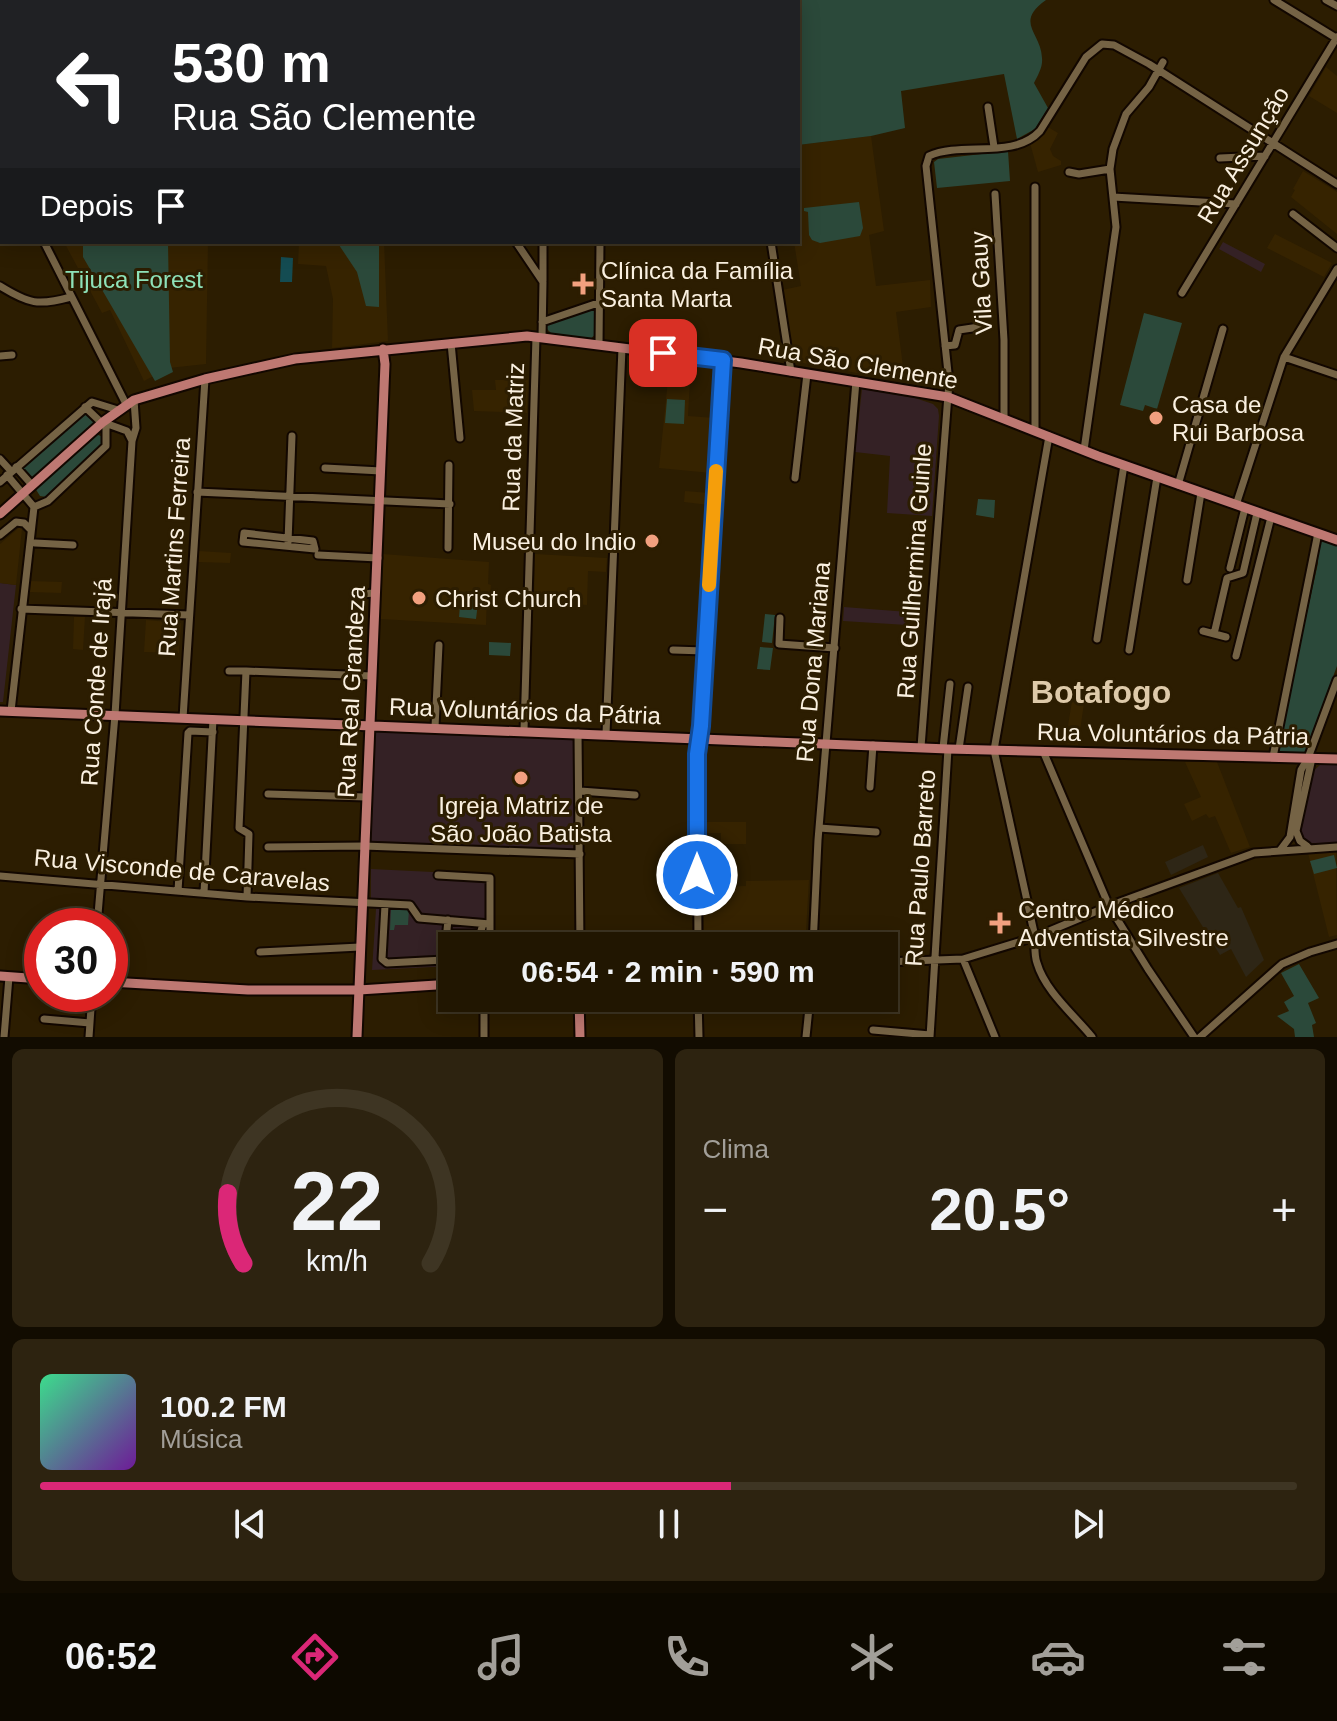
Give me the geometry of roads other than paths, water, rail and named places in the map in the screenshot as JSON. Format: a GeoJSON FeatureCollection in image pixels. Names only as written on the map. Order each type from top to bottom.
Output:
{"type":"FeatureCollection","features":[{"type":"Feature","properties":{"kind":"main road","name":"Rua São Clemente"},"geometry":{"type":"LineString","coordinates":[[126,405],[205,379],[295,359],[539,337],[723,360],[948,397],[1124,465],[1156,482],[1178,485],[1337,540]]}},
{"type":"Feature","properties":{"kind":"main road","name":"Rua Real Grandeza"},"geometry":{"type":"LineString","coordinates":[[357,1037],[375,593],[384,500],[381,471],[383,349]]}},
{"type":"Feature","properties":{"kind":"main road"},"geometry":{"type":"LineString","coordinates":[[0,514],[126,405]]}},
{"type":"Feature","properties":{"kind":"main road","name":"Rua Voluntários da Pátria"},"geometry":{"type":"LineString","coordinates":[[0,711],[946,749],[1337,759]]}},
{"type":"Feature","properties":{"kind":"main road"},"geometry":{"type":"LineString","coordinates":[[4,977],[24,978]]}},
{"type":"Feature","properties":{"kind":"main road"},"geometry":{"type":"LineString","coordinates":[[128,983],[248,990],[359,990],[438,985]]}},
{"type":"Feature","properties":{"kind":"main road"},"geometry":{"type":"LineString","coordinates":[[579,1012],[580,1037]]}},
{"type":"Feature","properties":{"kind":"street"},"geometry":{"type":"LineString","coordinates":[[1274,0],[1336,38]]}},
{"type":"Feature","properties":{"kind":"street"},"geometry":{"type":"LineString","coordinates":[[1326,0],[1337,6]]}},
{"type":"Feature","properties":{"kind":"street","name":"Rua Assunção"},"geometry":{"type":"LineString","coordinates":[[1182,293],[1336,38]]}},
{"type":"Feature","properties":{"kind":"street"},"geometry":{"type":"LineString","coordinates":[[988,107],[994,147],[1018,143],[1037,134],[1086,57],[1102,44],[1114,45],[1337,184]]}},
{"type":"Feature","properties":{"kind":"street"},"geometry":{"type":"LineString","coordinates":[[1084,450],[1116,227],[1110,169],[1114,144],[1122,121],[1163,62]]}},
{"type":"Feature","properties":{"kind":"street","name":"Rua Guilhermina Guinle"},"geometry":{"type":"LineString","coordinates":[[921,747],[948,397],[926,163],[931,155],[994,147]]}},
{"type":"Feature","properties":{"kind":"street"},"geometry":{"type":"LineString","coordinates":[[1220,158],[1265,156]]}},
{"type":"Feature","properties":{"kind":"street"},"geometry":{"type":"LineString","coordinates":[[1069,172],[1079,174],[1110,169]]}},
{"type":"Feature","properties":{"kind":"street"},"geometry":{"type":"LineString","coordinates":[[1035,187],[1035,430]]}},
{"type":"Feature","properties":{"kind":"street","name":"Vila Gauy"},"geometry":{"type":"LineString","coordinates":[[995,194],[1004,340],[1004,418]]}},
{"type":"Feature","properties":{"kind":"street"},"geometry":{"type":"LineString","coordinates":[[1113,197],[1236,204]]}},
{"type":"Feature","properties":{"kind":"street"},"geometry":{"type":"LineString","coordinates":[[1293,214],[1337,248]]}},
{"type":"Feature","properties":{"kind":"street"},"geometry":{"type":"LineString","coordinates":[[45,244],[126,405]]}},
{"type":"Feature","properties":{"kind":"street"},"geometry":{"type":"LineString","coordinates":[[517,244],[543,282]]}},
{"type":"Feature","properties":{"kind":"street"},"geometry":{"type":"LineString","coordinates":[[526,258],[542,244]]}},
{"type":"Feature","properties":{"kind":"street","name":"Rua da Matriz"},"geometry":{"type":"LineString","coordinates":[[524,730],[543,244]]}},
{"type":"Feature","properties":{"kind":"street"},"geometry":{"type":"LineString","coordinates":[[599,345],[600,244]]}},
{"type":"Feature","properties":{"kind":"street"},"geometry":{"type":"LineString","coordinates":[[771,244],[791,372]]}},
{"type":"Feature","properties":{"kind":"street"},"geometry":{"type":"LineString","coordinates":[[1230,568],[1240,507],[1284,357],[1337,269]]}},
{"type":"Feature","properties":{"kind":"street"},"geometry":{"type":"LineString","coordinates":[[0,286],[26,301],[38,304],[71,297]]}},
{"type":"Feature","properties":{"kind":"street"},"geometry":{"type":"LineString","coordinates":[[542,322],[601,302]]}},
{"type":"Feature","properties":{"kind":"street"},"geometry":{"type":"LineString","coordinates":[[945,346],[955,345],[959,330],[979,327]]}},
{"type":"Feature","properties":{"kind":"street"},"geometry":{"type":"LineString","coordinates":[[1178,485],[1223,329]]}},
{"type":"Feature","properties":{"kind":"street"},"geometry":{"type":"LineString","coordinates":[[451,343],[460,438]]}},
{"type":"Feature","properties":{"kind":"street"},"geometry":{"type":"LineString","coordinates":[[606,734],[622,348]]}},
{"type":"Feature","properties":{"kind":"street"},"geometry":{"type":"LineString","coordinates":[[0,356],[12,355]]}},
{"type":"Feature","properties":{"kind":"street"},"geometry":{"type":"LineString","coordinates":[[1284,357],[1337,375]]}},
{"type":"Feature","properties":{"kind":"street"},"geometry":{"type":"LineString","coordinates":[[698,932],[697,754],[723,360]]}},
{"type":"Feature","properties":{"kind":"street"},"geometry":{"type":"LineString","coordinates":[[795,478],[807,374]]}},
{"type":"Feature","properties":{"kind":"street","name":"Rua Martins Ferreira"},"geometry":{"type":"LineString","coordinates":[[183,718],[205,379]]}},
{"type":"Feature","properties":{"kind":"street","name":"Rua Dona Mariana"},"geometry":{"type":"LineString","coordinates":[[814,932],[819,828],[856,381]]}},
{"type":"Feature","properties":{"kind":"street"},"geometry":{"type":"LineString","coordinates":[[0,482],[92,402],[126,405]]}},
{"type":"Feature","properties":{"kind":"street","name":"Rua Conde de Irajá"},"geometry":{"type":"LineString","coordinates":[[99,908],[115,715],[132,441],[136,428],[126,405]]}},
{"type":"Feature","properties":{"kind":"street"},"geometry":{"type":"LineString","coordinates":[[34,507],[48,501],[106,446],[108,430],[85,407]]}},
{"type":"Feature","properties":{"kind":"street"},"geometry":{"type":"LineString","coordinates":[[103,422],[123,428],[132,441]]}},
{"type":"Feature","properties":{"kind":"street"},"geometry":{"type":"LineString","coordinates":[[288,542],[292,436]]}},
{"type":"Feature","properties":{"kind":"street"},"geometry":{"type":"LineString","coordinates":[[1049,436],[994,750],[1035,937],[1035,958],[1049,986],[1092,1037]]}},
{"type":"Feature","properties":{"kind":"street"},"geometry":{"type":"LineString","coordinates":[[0,459],[32,485]]}},
{"type":"Feature","properties":{"kind":"street"},"geometry":{"type":"LineString","coordinates":[[448,548],[449,465]]}},
{"type":"Feature","properties":{"kind":"street"},"geometry":{"type":"LineString","coordinates":[[1097,639],[1124,465]]}},
{"type":"Feature","properties":{"kind":"street"},"geometry":{"type":"LineString","coordinates":[[325,468],[381,471]]}},
{"type":"Feature","properties":{"kind":"street"},"geometry":{"type":"LineString","coordinates":[[12,471],[22,494],[34,507]]}},
{"type":"Feature","properties":{"kind":"street"},"geometry":{"type":"LineString","coordinates":[[1129,650],[1156,482]]}},
{"type":"Feature","properties":{"kind":"street"},"geometry":{"type":"LineString","coordinates":[[197,492],[450,504]]}},
{"type":"Feature","properties":{"kind":"street"},"geometry":{"type":"LineString","coordinates":[[1187,580],[1201,493]]}},
{"type":"Feature","properties":{"kind":"street"},"geometry":{"type":"LineString","coordinates":[[11,711],[34,507]]}},
{"type":"Feature","properties":{"kind":"street"},"geometry":{"type":"LineString","coordinates":[[1214,634],[1227,578],[1243,573],[1257,513]]}},
{"type":"Feature","properties":{"kind":"street"},"geometry":{"type":"LineString","coordinates":[[1236,656],[1271,517]]}},
{"type":"Feature","properties":{"kind":"street"},"geometry":{"type":"LineString","coordinates":[[0,535],[16,522],[24,523],[30,529]]}},
{"type":"Feature","properties":{"kind":"street"},"geometry":{"type":"LineString","coordinates":[[1273,757],[1318,533]]}},
{"type":"Feature","properties":{"kind":"street"},"geometry":{"type":"LineString","coordinates":[[242,534],[288,542],[243,542],[242,534]]}},
{"type":"Feature","properties":{"kind":"street"},"geometry":{"type":"LineString","coordinates":[[32,543],[73,545]]}},
{"type":"Feature","properties":{"kind":"street"},"geometry":{"type":"LineString","coordinates":[[318,555],[378,558]]}},
{"type":"Feature","properties":{"kind":"street"},"geometry":{"type":"LineString","coordinates":[[361,594],[375,593]]}},
{"type":"Feature","properties":{"kind":"street"},"geometry":{"type":"LineString","coordinates":[[21,609],[189,615]]}},
{"type":"Feature","properties":{"kind":"street"},"geometry":{"type":"LineString","coordinates":[[780,618],[779,644],[835,648]]}},
{"type":"Feature","properties":{"kind":"street"},"geometry":{"type":"LineString","coordinates":[[1203,631],[1226,637]]}},
{"type":"Feature","properties":{"kind":"street"},"geometry":{"type":"LineString","coordinates":[[435,727],[439,645]]}},
{"type":"Feature","properties":{"kind":"street"},"geometry":{"type":"LineString","coordinates":[[673,650],[705,651]]}},
{"type":"Feature","properties":{"kind":"street"},"geometry":{"type":"LineString","coordinates":[[229,671],[372,676]]}},
{"type":"Feature","properties":{"kind":"street"},"geometry":{"type":"LineString","coordinates":[[246,671],[239,828],[249,834],[247,897]]}},
{"type":"Feature","properties":{"kind":"street"},"geometry":{"type":"LineString","coordinates":[[1300,841],[1297,826],[1310,758],[1337,680]]}},
{"type":"Feature","properties":{"kind":"street","name":"Rua Paulo Barreto"},"geometry":{"type":"LineString","coordinates":[[930,1036],[946,749],[943,736],[950,684]]}},
{"type":"Feature","properties":{"kind":"street"},"geometry":{"type":"LineString","coordinates":[[959,749],[968,687]]}},
{"type":"Feature","properties":{"kind":"street"},"geometry":{"type":"LineString","coordinates":[[204,893],[213,719]]}},
{"type":"Feature","properties":{"kind":"street"},"geometry":{"type":"LineString","coordinates":[[176,891],[188,733],[213,732]]}},
{"type":"Feature","properties":{"kind":"street"},"geometry":{"type":"LineString","coordinates":[[578,733],[580,932]]}},
{"type":"Feature","properties":{"kind":"street"},"geometry":{"type":"LineString","coordinates":[[943,736],[960,737]]}},
{"type":"Feature","properties":{"kind":"street"},"geometry":{"type":"LineString","coordinates":[[870,787],[873,745]]}},
{"type":"Feature","properties":{"kind":"street"},"geometry":{"type":"LineString","coordinates":[[1043,751],[1109,906],[1194,1037]]}},
{"type":"Feature","properties":{"kind":"street"},"geometry":{"type":"LineString","coordinates":[[1281,849],[1292,831],[1301,770],[1310,758]]}},
{"type":"Feature","properties":{"kind":"street"},"geometry":{"type":"LineString","coordinates":[[176,891],[179,787]]}},
{"type":"Feature","properties":{"kind":"street"},"geometry":{"type":"LineString","coordinates":[[580,791],[635,795]]}},
{"type":"Feature","properties":{"kind":"street"},"geometry":{"type":"LineString","coordinates":[[268,794],[366,797]]}},
{"type":"Feature","properties":{"kind":"street"},"geometry":{"type":"LineString","coordinates":[[819,828],[876,832]]}},
{"type":"Feature","properties":{"kind":"street"},"geometry":{"type":"LineString","coordinates":[[1287,841],[1300,841],[1310,847]]}},
{"type":"Feature","properties":{"kind":"street"},"geometry":{"type":"LineString","coordinates":[[268,847],[364,846],[580,854]]}},
{"type":"Feature","properties":{"kind":"street"},"geometry":{"type":"LineString","coordinates":[[898,961],[963,959],[1035,937],[1244,856],[1281,849],[1337,847]]}},
{"type":"Feature","properties":{"kind":"street"},"geometry":{"type":"LineString","coordinates":[[438,875],[490,878],[488,932]]}},
{"type":"Feature","properties":{"kind":"street","name":"Rua Visconde de Caravelas"},"geometry":{"type":"LineString","coordinates":[[0,876],[247,897],[410,905],[419,918],[487,924]]}},
{"type":"Feature","properties":{"kind":"street"},"geometry":{"type":"LineString","coordinates":[[385,905],[384,962],[438,962]]}},
{"type":"Feature","properties":{"kind":"street"},"geometry":{"type":"LineString","coordinates":[[447,932],[448,920]]}},
{"type":"Feature","properties":{"kind":"street"},"geometry":{"type":"LineString","coordinates":[[481,932],[487,924]]}},
{"type":"Feature","properties":{"kind":"street"},"geometry":{"type":"LineString","coordinates":[[1200,1037],[1282,964],[1337,944]]}},
{"type":"Feature","properties":{"kind":"street"},"geometry":{"type":"LineString","coordinates":[[260,952],[360,947]]}},
{"type":"Feature","properties":{"kind":"street"},"geometry":{"type":"LineString","coordinates":[[963,959],[995,1037]]}},
{"type":"Feature","properties":{"kind":"street"},"geometry":{"type":"LineString","coordinates":[[4,977],[4,1037]]}},
{"type":"Feature","properties":{"kind":"street"},"geometry":{"type":"LineString","coordinates":[[89,1037],[91,1012]]}},
{"type":"Feature","properties":{"kind":"street"},"geometry":{"type":"LineString","coordinates":[[484,1012],[484,1037]]}},
{"type":"Feature","properties":{"kind":"street"},"geometry":{"type":"LineString","coordinates":[[698,1012],[699,1037]]}},
{"type":"Feature","properties":{"kind":"street"},"geometry":{"type":"LineString","coordinates":[[806,1037],[809,1012]]}},
{"type":"Feature","properties":{"kind":"street"},"geometry":{"type":"LineString","coordinates":[[44,1019],[90,1023]]}},
{"type":"Feature","properties":{"kind":"street"},"geometry":{"type":"LineString","coordinates":[[873,1030],[887,1034],[930,1036]]}},
{"type":"Feature","properties":{"kind":"water"},"geometry":{"type":"Polygon","coordinates":[[[281,257],[293,258],[292,282],[280,282],[281,257]]]}},
{"type":"Feature","properties":{"kind":"place","name":"Clínica da Família Santa Marta"},"geometry":{"type":"Point","coordinates":[583,284]}},
{"type":"Feature","properties":{"kind":"place","name":"Casa de Rui Barbosa"},"geometry":{"type":"Point","coordinates":[1156,418]}},
{"type":"Feature","properties":{"kind":"place","name":"Museu do Indio"},"geometry":{"type":"Point","coordinates":[652,541]}},
{"type":"Feature","properties":{"kind":"place","name":"Christ Church"},"geometry":{"type":"Point","coordinates":[419,598]}},
{"type":"Feature","properties":{"kind":"place","name":"Igreja Matriz de São João Batista"},"geometry":{"type":"Point","coordinates":[521,778]}},
{"type":"Feature","properties":{"kind":"place","name":"Centro Médico Adventista Silvestre"},"geometry":{"type":"Point","coordinates":[1000,923]}},
{"type":"Feature","properties":{"kind":"district","name":"Botafogo"},"geometry":{"type":"Point","coordinates":[1101,692]}},
{"type":"Feature","properties":{"kind":"park label","name":"Tijuca Forest"},"geometry":{"type":"Point","coordinates":[134,279]}}]}
